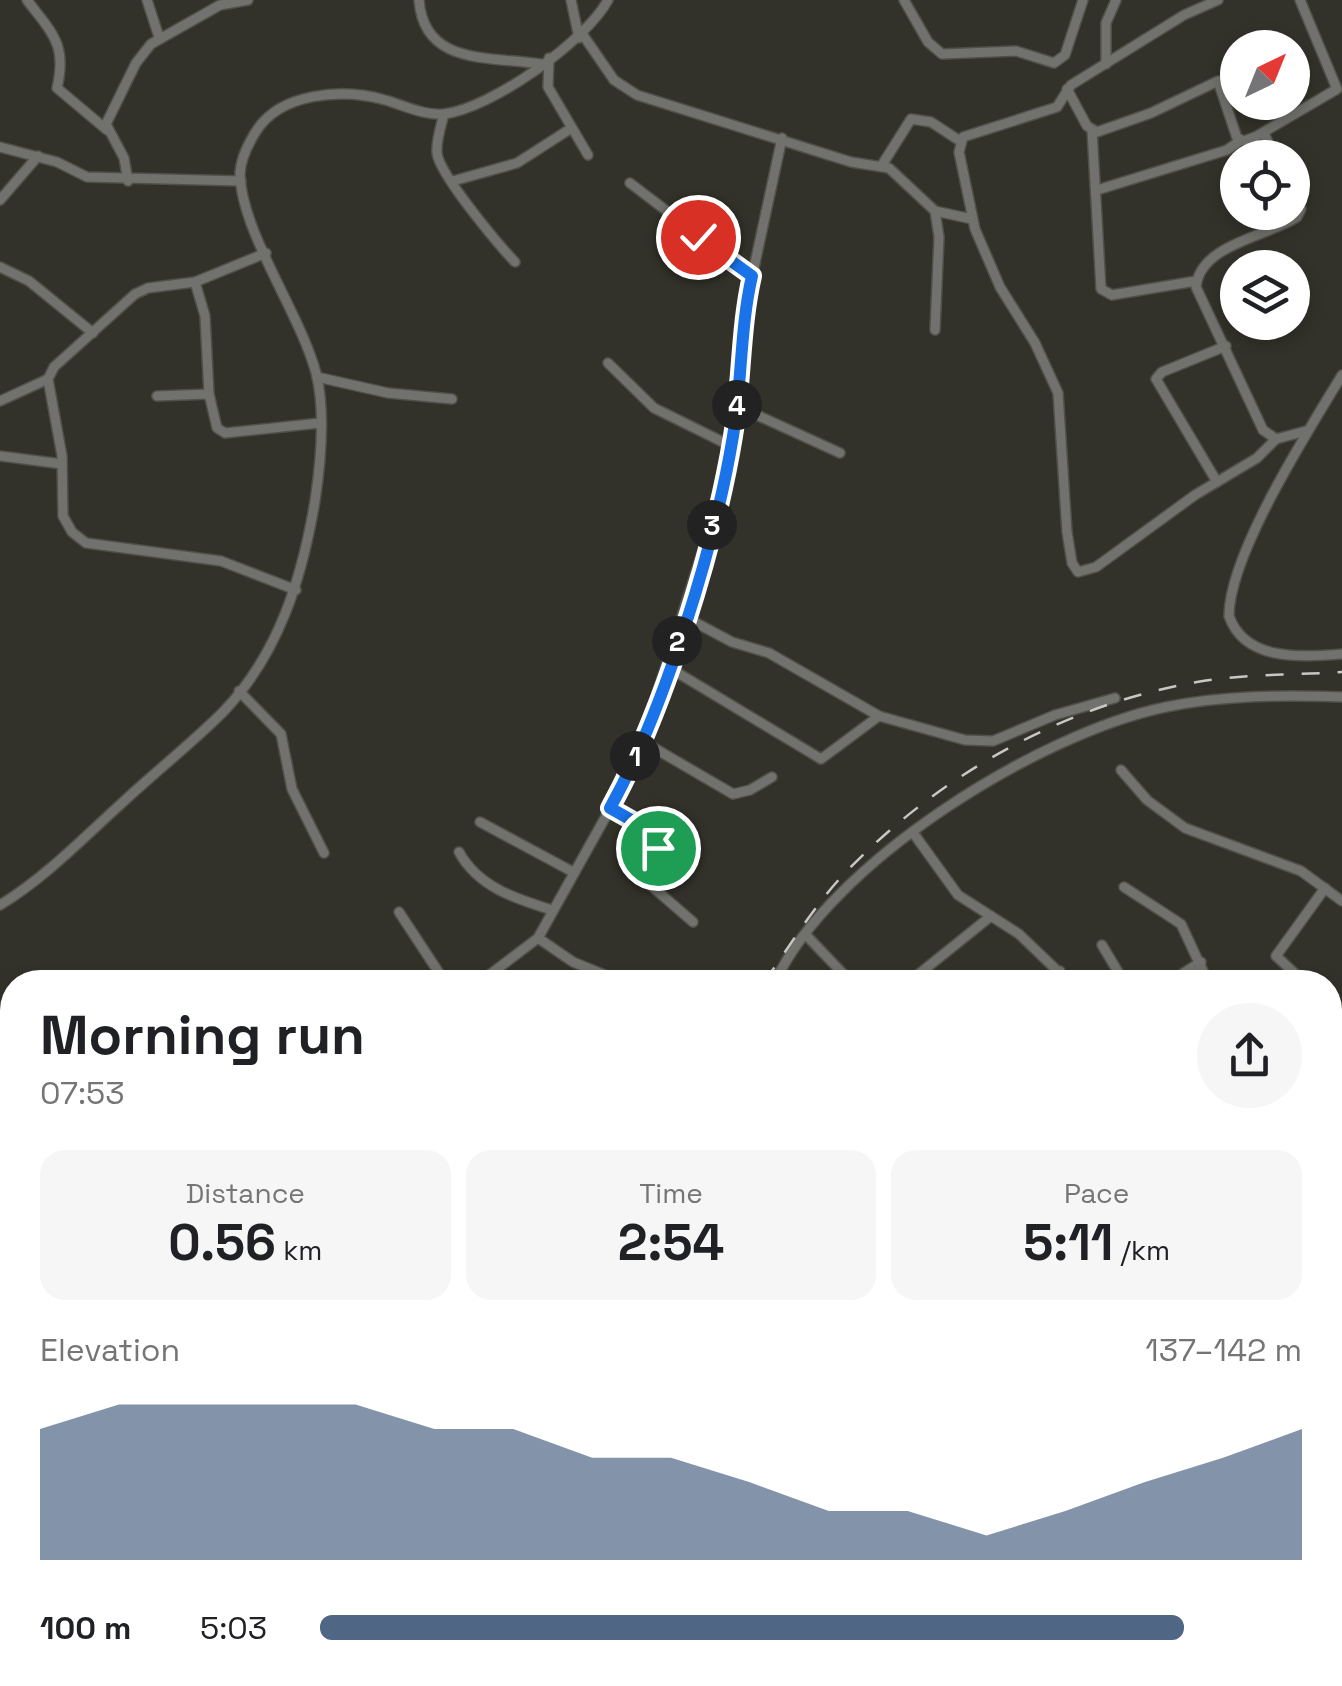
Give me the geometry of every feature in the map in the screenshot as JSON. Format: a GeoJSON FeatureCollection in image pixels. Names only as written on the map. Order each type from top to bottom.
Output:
{"type":"FeatureCollection","features":[{"type":"Feature","properties":{"kind":"street"},"geometry":{"type":"LineString","coordinates":[[27,0],[60,47],[62,70],[57,88],[106,130],[121,151],[128,181]]}},
{"type":"Feature","properties":{"kind":"street"},"geometry":{"type":"LineString","coordinates":[[147,0],[159,37]]}},
{"type":"Feature","properties":{"kind":"street"},"geometry":{"type":"LineString","coordinates":[[106,130],[109,112],[127,88],[136,63],[159,37],[220,5],[248,0]]}},
{"type":"Feature","properties":{"kind":"street"},"geometry":{"type":"LineString","coordinates":[[419,0],[425,32],[440,44],[481,57],[545,61]]}},
{"type":"Feature","properties":{"kind":"street"},"geometry":{"type":"LineString","coordinates":[[571,0],[581,36],[614,80],[638,96],[851,162],[882,165],[935,211],[972,218]]}},
{"type":"Feature","properties":{"kind":"street"},"geometry":{"type":"LineString","coordinates":[[0,905],[56,864],[222,712],[285,618],[296,590],[317,485],[317,376],[241,181],[242,157],[256,130],[270,114],[299,100],[356,95],[444,114],[498,92],[581,36],[608,0]]}},
{"type":"Feature","properties":{"kind":"street"},"geometry":{"type":"LineString","coordinates":[[904,0],[928,42],[942,54],[1016,51],[1054,63],[1065,55],[1084,0]]}},
{"type":"Feature","properties":{"kind":"street"},"geometry":{"type":"LineString","coordinates":[[1106,64],[1106,23],[1116,0]]}},
{"type":"Feature","properties":{"kind":"street"},"geometry":{"type":"LineString","coordinates":[[960,141],[1048,112],[1062,101],[1067,89],[1184,15],[1218,0]]}},
{"type":"Feature","properties":{"kind":"street"},"geometry":{"type":"LineString","coordinates":[[1243,140],[1264,134],[1339,91],[1300,0]]}},
{"type":"Feature","properties":{"kind":"street"},"geometry":{"type":"LineString","coordinates":[[545,61],[548,87],[588,155]]}},
{"type":"Feature","properties":{"kind":"street"},"geometry":{"type":"LineString","coordinates":[[1330,72],[1342,67]]}},
{"type":"Feature","properties":{"kind":"street"},"geometry":{"type":"LineString","coordinates":[[1092,130],[1105,130],[1151,113],[1214,80],[1222,87],[1240,140]]}},
{"type":"Feature","properties":{"kind":"street"},"geometry":{"type":"LineString","coordinates":[[1067,89],[1092,130],[1097,276],[1104,294],[1196,281],[1229,250],[1270,230]]}},
{"type":"Feature","properties":{"kind":"street"},"geometry":{"type":"LineString","coordinates":[[444,114],[437,156],[515,262]]}},
{"type":"Feature","properties":{"kind":"street"},"geometry":{"type":"LineString","coordinates":[[882,165],[910,120],[931,122],[960,141],[972,218],[1000,288],[1040,353],[1058,393],[1066,532],[1075,569],[1081,573],[1096,567],[1257,458],[1276,439],[1306,431]]}},
{"type":"Feature","properties":{"kind":"street"},"geometry":{"type":"LineString","coordinates":[[453,181],[517,164],[570,130]]}},
{"type":"Feature","properties":{"kind":"street"},"geometry":{"type":"LineString","coordinates":[[1264,134],[1267,140]]}},
{"type":"Feature","properties":{"kind":"street"},"geometry":{"type":"LineString","coordinates":[[496,970],[538,938],[610,808],[642,741],[668,667],[731,446],[752,276],[782,138]]}},
{"type":"Feature","properties":{"kind":"street"},"geometry":{"type":"LineString","coordinates":[[0,146],[38,156],[80,176],[128,181],[241,181]]}},
{"type":"Feature","properties":{"kind":"street"},"geometry":{"type":"LineString","coordinates":[[1097,190],[1220,152]]}},
{"type":"Feature","properties":{"kind":"street"},"geometry":{"type":"LineString","coordinates":[[0,200],[38,156]]}},
{"type":"Feature","properties":{"kind":"street"},"geometry":{"type":"LineString","coordinates":[[630,184],[752,276]]}},
{"type":"Feature","properties":{"kind":"street"},"geometry":{"type":"LineString","coordinates":[[935,211],[939,232],[935,330]]}},
{"type":"Feature","properties":{"kind":"street"},"geometry":{"type":"LineString","coordinates":[[939,232],[958,217]]}},
{"type":"Feature","properties":{"kind":"street"},"geometry":{"type":"LineString","coordinates":[[266,253],[195,282],[141,291],[54,367],[48,380],[62,464],[64,516],[72,532],[86,543],[221,561],[296,590]]}},
{"type":"Feature","properties":{"kind":"street"},"geometry":{"type":"LineString","coordinates":[[0,267],[29,280],[92,333]]}},
{"type":"Feature","properties":{"kind":"street"},"geometry":{"type":"LineString","coordinates":[[1196,281],[1199,296],[1263,430],[1276,439]]}},
{"type":"Feature","properties":{"kind":"street"},"geometry":{"type":"LineString","coordinates":[[195,282],[205,316],[210,394],[218,428],[225,433],[320,423]]}},
{"type":"Feature","properties":{"kind":"street"},"geometry":{"type":"LineString","coordinates":[[1217,482],[1156,379],[1162,372],[1226,346]]}},
{"type":"Feature","properties":{"kind":"street"},"geometry":{"type":"LineString","coordinates":[[608,363],[654,408],[731,446]]}},
{"type":"Feature","properties":{"kind":"street"},"geometry":{"type":"LineString","coordinates":[[317,376],[388,393],[452,399]]}},
{"type":"Feature","properties":{"kind":"street"},"geometry":{"type":"LineString","coordinates":[[1342,376],[1306,431],[1248,552],[1229,616],[1241,637],[1266,651],[1342,654]]}},
{"type":"Feature","properties":{"kind":"street"},"geometry":{"type":"LineString","coordinates":[[0,401],[48,380]]}},
{"type":"Feature","properties":{"kind":"street"},"geometry":{"type":"LineString","coordinates":[[157,396],[210,394]]}},
{"type":"Feature","properties":{"kind":"street"},"geometry":{"type":"LineString","coordinates":[[737,406],[840,453]]}},
{"type":"Feature","properties":{"kind":"street"},"geometry":{"type":"LineString","coordinates":[[0,456],[62,464]]}},
{"type":"Feature","properties":{"kind":"street"},"geometry":{"type":"LineString","coordinates":[[684,617],[732,642],[769,653],[878,716],[987,742],[1115,698]]}},
{"type":"Feature","properties":{"kind":"street"},"geometry":{"type":"LineString","coordinates":[[668,667],[821,759],[878,716]]}},
{"type":"Feature","properties":{"kind":"street"},"geometry":{"type":"LineString","coordinates":[[239,691],[281,734],[292,788],[324,853]]}},
{"type":"Feature","properties":{"kind":"street"},"geometry":{"type":"LineString","coordinates":[[782,970],[822,909],[914,834],[1025,761],[1086,732],[1134,716],[1224,698],[1342,697]]}},
{"type":"Feature","properties":{"kind":"street"},"geometry":{"type":"LineString","coordinates":[[642,741],[733,794],[772,777]]}},
{"type":"Feature","properties":{"kind":"street"},"geometry":{"type":"LineString","coordinates":[[1121,770],[1147,800],[1185,828],[1301,872],[1342,900]]}},
{"type":"Feature","properties":{"kind":"street"},"geometry":{"type":"LineString","coordinates":[[610,808],[656,838],[648,883],[693,922]]}},
{"type":"Feature","properties":{"kind":"street"},"geometry":{"type":"LineString","coordinates":[[480,822],[573,872]]}},
{"type":"Feature","properties":{"kind":"street"},"geometry":{"type":"LineString","coordinates":[[914,834],[958,895],[1019,934],[1059,970]]}},
{"type":"Feature","properties":{"kind":"street"},"geometry":{"type":"LineString","coordinates":[[459,852],[475,874],[502,892],[552,910]]}},
{"type":"Feature","properties":{"kind":"street"},"geometry":{"type":"LineString","coordinates":[[1124,887],[1181,924],[1204,970]]}},
{"type":"Feature","properties":{"kind":"street"},"geometry":{"type":"LineString","coordinates":[[1291,970],[1276,956],[1325,888]]}},
{"type":"Feature","properties":{"kind":"street"},"geometry":{"type":"LineString","coordinates":[[399,912],[437,970]]}},
{"type":"Feature","properties":{"kind":"street"},"geometry":{"type":"LineString","coordinates":[[924,970],[990,916]]}},
{"type":"Feature","properties":{"kind":"street"},"geometry":{"type":"LineString","coordinates":[[805,934],[840,970]]}},
{"type":"Feature","properties":{"kind":"street"},"geometry":{"type":"LineString","coordinates":[[538,938],[593,970]]}},
{"type":"Feature","properties":{"kind":"street"},"geometry":{"type":"LineString","coordinates":[[1102,945],[1117,970]]}},
{"type":"Feature","properties":{"kind":"street"},"geometry":{"type":"LineString","coordinates":[[1189,970],[1201,962]]}},
{"type":"Feature","properties":{"kind":"railway"},"geometry":{"type":"LineString","coordinates":[[773,970],[824,898],[882,837],[963,775],[1007,749],[1099,708],[1148,693],[1215,679],[1342,672]]}},
{"type":"Feature","properties":{"kind":"route"},"geometry":{"type":"LineString","coordinates":[[658,848],[649,830],[610,808],[642,741],[709,538],[734,432],[752,276],[698,237]]}}]}
